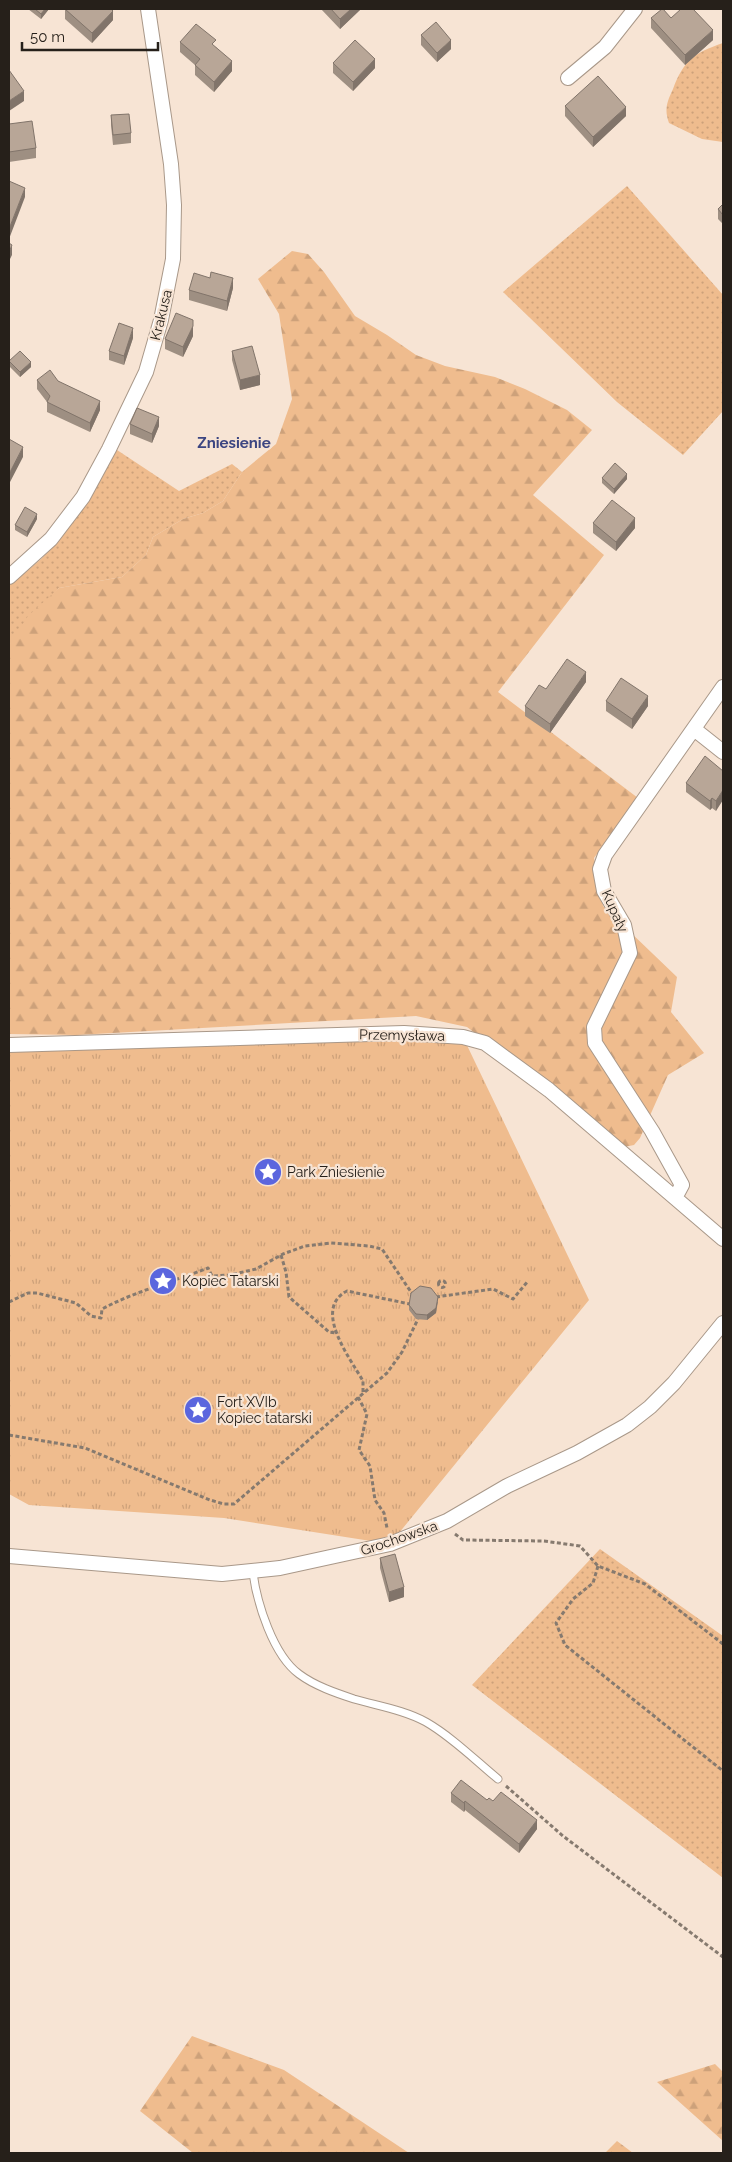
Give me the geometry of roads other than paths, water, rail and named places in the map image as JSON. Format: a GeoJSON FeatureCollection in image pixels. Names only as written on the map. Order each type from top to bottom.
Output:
{"type":"FeatureCollection","features":[{"type":"Feature","properties":{"kind":"street","name":"Krakusa"},"geometry":{"type":"LineString","coordinates":[[9,577],[52,540],[83,497],[109,449],[146,372],[161,320],[173,259],[174,205],[171,164],[148,9]]}},
{"type":"Feature","properties":{"kind":"street"},"geometry":{"type":"LineString","coordinates":[[568,78],[605,47],[634,9]]}},
{"type":"Feature","properties":{"kind":"street","name":"Kupały"},"geometry":{"type":"LineString","coordinates":[[675,1198],[682,1185],[652,1131],[595,1043],[594,1027],[630,953],[624,925],[604,890],[600,869],[605,855],[723,687]]}},
{"type":"Feature","properties":{"kind":"street"},"geometry":{"type":"LineString","coordinates":[[694,729],[723,752]]}},
{"type":"Feature","properties":{"kind":"street","name":"Przemysława"},"geometry":{"type":"LineString","coordinates":[[9,1045],[404,1033],[463,1037],[485,1043],[549,1090],[723,1239]]}},
{"type":"Feature","properties":{"kind":"street","name":"Grochowska"},"geometry":{"type":"LineString","coordinates":[[9,1556],[222,1574],[253,1572],[335,1558],[390,1544],[447,1521],[507,1486],[627,1425],[650,1407],[674,1383],[723,1323]]}},
{"type":"Feature","properties":{"kind":"lane"},"geometry":{"type":"LineString","coordinates":[[253,1572],[255,1589],[268,1627],[279,1651],[297,1673],[310,1682],[334,1692],[426,1722],[498,1779]]}},
{"type":"Feature","properties":{"kind":"place","name":"Park Zniesienie"},"geometry":{"type":"Point","coordinates":[268,1172]}},
{"type":"Feature","properties":{"kind":"place","name":"Kopiec Tatarski"},"geometry":{"type":"Point","coordinates":[163,1281]}},
{"type":"Feature","properties":{"kind":"place","name":"Fort XVIb Kopiec tatarski"},"geometry":{"type":"Point","coordinates":[198,1410]}},
{"type":"Feature","properties":{"kind":"district","name":"Zniesienie"},"geometry":{"type":"Point","coordinates":[234,443]}}]}
